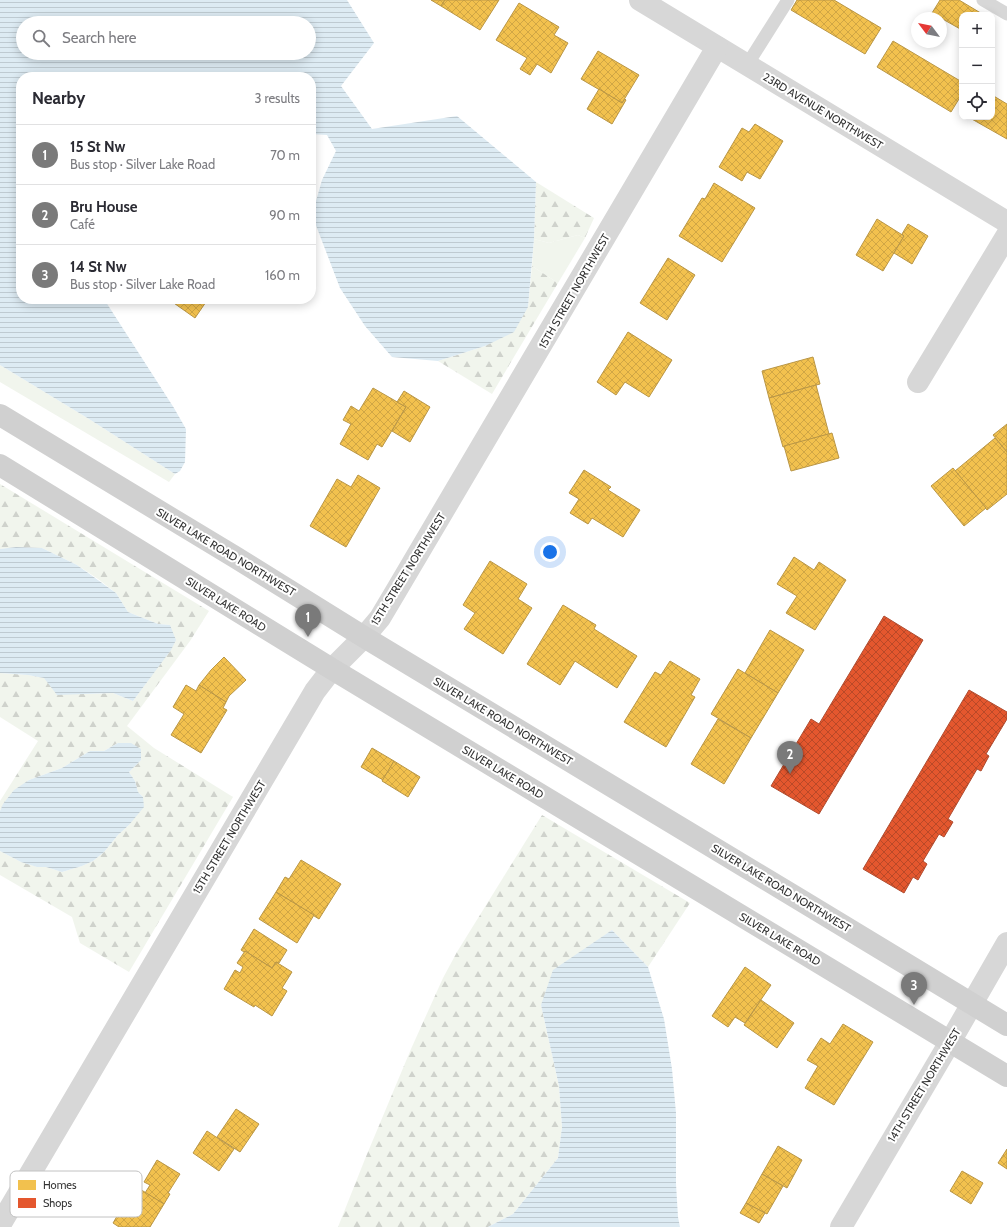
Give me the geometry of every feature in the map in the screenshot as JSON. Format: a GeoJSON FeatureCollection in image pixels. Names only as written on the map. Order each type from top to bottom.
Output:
{"type":"FeatureCollection","features":[{"type":"Feature","properties":{"kind":"main road","name":"SILVER LAKE ROAD NORTHWEST"},"geometry":{"type":"LineString","coordinates":[[0,415],[364,637],[1007,1025]]}},
{"type":"Feature","properties":{"kind":"main road","name":"SILVER LAKE ROAD"},"geometry":{"type":"LineString","coordinates":[[0,465],[332,669],[1007,1076]]}},
{"type":"Feature","properties":{"kind":"street","name":"23RD AVENUE NORTHWEST"},"geometry":{"type":"LineString","coordinates":[[640,0],[1007,222]]}},
{"type":"Feature","properties":{"kind":"street","name":"15TH STREET NORTHWEST"},"geometry":{"type":"LineString","coordinates":[[32,1171],[315,691],[332,669],[364,637],[380,618],[716,47]]}},
{"type":"Feature","properties":{"kind":"street"},"geometry":{"type":"LineString","coordinates":[[918,382],[1007,235]]}},
{"type":"Feature","properties":{"kind":"street","name":"14TH STREET NORTHWEST"},"geometry":{"type":"LineString","coordinates":[[840,1227],[950,1042],[1007,942]]}},
{"type":"Feature","properties":{"kind":"street","name":"15TH STREET NORTHWEST"},"geometry":{"type":"LineString","coordinates":[[0,1225],[10,1208]]}},
{"type":"Feature","properties":{"kind":"lane"},"geometry":{"type":"LineString","coordinates":[[747,65],[788,0]]}},
{"type":"Feature","properties":{"kind":"lane"},"geometry":{"type":"LineString","coordinates":[[983,0],[1007,14]]}},
{"type":"Feature","properties":{"kind":"green space"},"geometry":{"type":"Polygon","coordinates":[[[536,182],[594,218],[585,238],[578,235],[549,243],[534,239],[536,182]]]}},
{"type":"Feature","properties":{"kind":"green space"},"geometry":{"type":"Polygon","coordinates":[[[578,235],[585,238],[558,283],[532,266],[534,239],[549,243],[578,235]]]}},
{"type":"Feature","properties":{"kind":"green space"},"geometry":{"type":"Polygon","coordinates":[[[532,266],[558,283],[492,394],[438,361],[485,346],[528,307],[532,266]]]}},
{"type":"Feature","properties":{"kind":"green space"},"geometry":{"type":"Polygon","coordinates":[[[0,365],[89,419],[175,474],[169,482],[0,382],[0,365]]]}},
{"type":"Feature","properties":{"kind":"green space"},"geometry":{"type":"Polygon","coordinates":[[[0,484],[209,611],[190,641],[127,726],[154,748],[233,797],[129,972],[80,943],[72,917],[0,875],[0,851],[21,862],[62,872],[93,861],[104,852],[118,835],[129,825],[143,797],[138,792],[135,781],[129,772],[141,760],[118,743],[104,751],[90,751],[62,768],[29,780],[3,804],[0,811],[0,801],[38,741],[0,717],[0,673],[44,678],[85,694],[113,693],[133,701],[152,675],[170,625],[158,624],[128,612],[116,593],[98,579],[77,565],[42,548],[16,547],[0,549],[0,484]]]}},
{"type":"Feature","properties":{"kind":"green space"},"geometry":{"type":"Polygon","coordinates":[[[542,815],[690,903],[648,967],[612,930],[587,948],[541,1005],[559,1086],[562,1127],[558,1158],[513,1214],[488,1227],[338,1227],[411,1049],[443,978],[457,952],[542,815]]]}},
{"type":"Feature","properties":{"kind":"shaded area"},"geometry":{"type":"Polygon","coordinates":[[[0,0],[347,0],[374,43],[341,86],[372,129],[457,116],[536,182],[534,239],[528,307],[514,332],[485,346],[438,361],[392,357],[365,326],[340,288],[316,225],[316,201],[322,180],[336,151],[327,135],[316,134],[316,72],[16,72],[16,304],[107,304],[186,429],[185,462],[180,471],[175,474],[89,419],[0,365],[0,0]]]}},
{"type":"Feature","properties":{"kind":"shaded area"},"geometry":{"type":"Polygon","coordinates":[[[16,547],[42,548],[77,565],[116,593],[128,612],[158,624],[170,625],[176,640],[171,650],[133,701],[113,693],[57,695],[44,678],[0,673],[0,549],[16,547]]]}},
{"type":"Feature","properties":{"kind":"shaded area"},"geometry":{"type":"Polygon","coordinates":[[[118,743],[131,743],[141,749],[141,760],[129,772],[135,781],[138,792],[143,797],[144,807],[104,852],[93,861],[62,872],[21,862],[0,851],[0,811],[3,804],[14,790],[29,780],[62,768],[90,751],[104,751],[118,743]]]}},
{"type":"Feature","properties":{"kind":"shaded area"},"geometry":{"type":"Polygon","coordinates":[[[612,930],[648,967],[664,1019],[672,1069],[676,1113],[676,1184],[680,1227],[488,1227],[513,1214],[558,1158],[562,1127],[559,1086],[541,1005],[553,970],[612,930]]]}},
{"type":"Feature","properties":{"kind":"building: Homes"},"geometry":{"type":"Polygon","coordinates":[[[431,0],[445,0],[441,6],[431,0]]]}},
{"type":"Feature","properties":{"kind":"building: Homes"},"geometry":{"type":"Polygon","coordinates":[[[445,0],[499,0],[480,30],[441,6],[445,0]]]}},
{"type":"Feature","properties":{"kind":"building: Homes"},"geometry":{"type":"Polygon","coordinates":[[[797,0],[834,0],[881,28],[865,54],[791,10],[797,0]]]}},
{"type":"Feature","properties":{"kind":"building: Homes"},"geometry":{"type":"Polygon","coordinates":[[[940,0],[959,0],[979,12],[959,12],[959,28],[947,22],[947,12],[933,12],[940,0]]]}},
{"type":"Feature","properties":{"kind":"building: Homes"},"geometry":{"type":"Polygon","coordinates":[[[519,3],[559,27],[554,35],[568,43],[551,73],[537,64],[530,75],[520,69],[527,58],[496,40],[519,3]]]}},
{"type":"Feature","properties":{"kind":"building: Homes"},"geometry":{"type":"Polygon","coordinates":[[[893,41],[959,80],[959,99],[951,112],[877,67],[893,41]]]}},
{"type":"Feature","properties":{"kind":"building: Homes"},"geometry":{"type":"Polygon","coordinates":[[[598,51],[639,75],[622,103],[581,79],[598,51]]]}},
{"type":"Feature","properties":{"kind":"building: Homes"},"geometry":{"type":"Polygon","coordinates":[[[599,89],[622,103],[625,99],[626,100],[612,124],[587,109],[599,89]]]}},
{"type":"Feature","properties":{"kind":"building: Homes"},"geometry":{"type":"Polygon","coordinates":[[[995,97],[1007,104],[1007,139],[974,120],[995,120],[995,97]]]}},
{"type":"Feature","properties":{"kind":"building: Homes"},"geometry":{"type":"Polygon","coordinates":[[[755,124],[783,141],[760,179],[747,172],[742,181],[719,167],[742,128],[749,132],[755,124]]]}},
{"type":"Feature","properties":{"kind":"building: Homes"},"geometry":{"type":"Polygon","coordinates":[[[714,183],[755,208],[722,262],[679,236],[702,198],[705,199],[714,183]]]}},
{"type":"Feature","properties":{"kind":"building: Homes"},"geometry":{"type":"Polygon","coordinates":[[[877,219],[904,236],[883,271],[856,255],[877,219]]]}},
{"type":"Feature","properties":{"kind":"building: Homes"},"geometry":{"type":"Polygon","coordinates":[[[908,224],[928,236],[912,264],[894,253],[904,236],[902,234],[908,224]]]}},
{"type":"Feature","properties":{"kind":"building: Homes"},"geometry":{"type":"Polygon","coordinates":[[[668,258],[695,275],[667,320],[640,303],[668,258]]]}},
{"type":"Feature","properties":{"kind":"building: Homes"},"geometry":{"type":"Polygon","coordinates":[[[175,304],[205,304],[195,318],[175,304]]]}},
{"type":"Feature","properties":{"kind":"building: Homes"},"geometry":{"type":"Polygon","coordinates":[[[628,332],[672,360],[649,397],[625,382],[616,395],[597,382],[628,332]]]}},
{"type":"Feature","properties":{"kind":"building: Homes"},"geometry":{"type":"Polygon","coordinates":[[[813,357],[820,384],[769,398],[762,371],[813,357]]]}},
{"type":"Feature","properties":{"kind":"building: Homes"},"geometry":{"type":"Polygon","coordinates":[[[816,385],[829,434],[783,447],[769,398],[816,385]]]}},
{"type":"Feature","properties":{"kind":"building: Homes"},"geometry":{"type":"Polygon","coordinates":[[[373,388],[406,407],[382,447],[377,444],[368,460],[340,444],[351,424],[343,420],[351,406],[359,411],[373,388]]]}},
{"type":"Feature","properties":{"kind":"building: Homes"},"geometry":{"type":"Polygon","coordinates":[[[404,391],[430,407],[410,442],[392,431],[406,407],[397,402],[404,391]]]}},
{"type":"Feature","properties":{"kind":"building: Homes"},"geometry":{"type":"Polygon","coordinates":[[[1007,424],[1007,452],[993,435],[1007,424]]]}},
{"type":"Feature","properties":{"kind":"building: Homes"},"geometry":{"type":"Polygon","coordinates":[[[832,433],[839,458],[791,471],[784,446],[832,433]]]}},
{"type":"Feature","properties":{"kind":"building: Homes"},"geometry":{"type":"Polygon","coordinates":[[[995,438],[1007,452],[1007,494],[987,510],[955,471],[995,438]]]}},
{"type":"Feature","properties":{"kind":"building: Homes"},"geometry":{"type":"Polygon","coordinates":[[[953,468],[986,508],[964,526],[931,486],[953,468]]]}},
{"type":"Feature","properties":{"kind":"building: Homes"},"geometry":{"type":"Polygon","coordinates":[[[584,470],[611,487],[608,490],[640,510],[623,537],[592,518],[588,524],[570,513],[579,499],[569,493],[584,470]]]}},
{"type":"Feature","properties":{"kind":"building: Homes"},"geometry":{"type":"Polygon","coordinates":[[[358,475],[380,488],[346,547],[310,526],[337,479],[351,487],[358,475]]]}},
{"type":"Feature","properties":{"kind":"building: Homes"},"geometry":{"type":"Polygon","coordinates":[[[794,557],[814,570],[819,562],[846,580],[815,630],[786,613],[797,596],[777,584],[794,557]]]}},
{"type":"Feature","properties":{"kind":"building: Homes"},"geometry":{"type":"Polygon","coordinates":[[[490,561],[527,584],[518,599],[532,608],[503,654],[464,629],[475,613],[463,605],[490,561]]]}},
{"type":"Feature","properties":{"kind":"building: Homes"},"geometry":{"type":"Polygon","coordinates":[[[563,605],[596,625],[594,629],[637,656],[617,688],[575,661],[560,685],[527,664],[563,605]]]}},
{"type":"Feature","properties":{"kind":"building: Homes"},"geometry":{"type":"Polygon","coordinates":[[[770,630],[804,650],[778,693],[745,673],[770,630]]]}},
{"type":"Feature","properties":{"kind":"building: Homes"},"geometry":{"type":"Polygon","coordinates":[[[224,657],[246,680],[229,696],[226,702],[199,685],[224,657]]]}},
{"type":"Feature","properties":{"kind":"building: Homes"},"geometry":{"type":"Polygon","coordinates":[[[670,661],[700,679],[691,695],[695,697],[666,747],[624,722],[655,672],[661,675],[670,661]]]}},
{"type":"Feature","properties":{"kind":"building: Homes"},"geometry":{"type":"Polygon","coordinates":[[[738,669],[778,693],[751,738],[711,714],[738,669]]]}},
{"type":"Feature","properties":{"kind":"building: Homes"},"geometry":{"type":"Polygon","coordinates":[[[186,685],[196,691],[199,685],[226,702],[223,708],[227,710],[201,753],[171,735],[184,714],[173,707],[186,685]]]}},
{"type":"Feature","properties":{"kind":"building: Homes"},"geometry":{"type":"Polygon","coordinates":[[[718,719],[751,738],[724,784],[691,764],[718,719]]]}},
{"type":"Feature","properties":{"kind":"building: Homes"},"geometry":{"type":"Polygon","coordinates":[[[372,748],[394,761],[383,780],[361,767],[372,748]]]}},
{"type":"Feature","properties":{"kind":"building: Homes"},"geometry":{"type":"Polygon","coordinates":[[[394,761],[420,777],[408,797],[382,781],[394,761]]]}},
{"type":"Feature","properties":{"kind":"building: Homes"},"geometry":{"type":"Polygon","coordinates":[[[301,860],[341,884],[319,919],[276,892],[285,877],[289,879],[301,860]]]}},
{"type":"Feature","properties":{"kind":"building: Homes"},"geometry":{"type":"Polygon","coordinates":[[[276,892],[314,915],[297,943],[259,919],[276,892]]]}},
{"type":"Feature","properties":{"kind":"building: Homes"},"geometry":{"type":"Polygon","coordinates":[[[254,929],[287,950],[279,963],[276,962],[272,968],[241,950],[254,929]]]}},
{"type":"Feature","properties":{"kind":"building: Homes"},"geometry":{"type":"Polygon","coordinates":[[[245,951],[272,968],[276,962],[292,972],[282,988],[287,991],[272,1016],[255,1005],[254,1007],[224,989],[235,970],[240,973],[243,967],[237,963],[245,951]]]}},
{"type":"Feature","properties":{"kind":"building: Homes"},"geometry":{"type":"Polygon","coordinates":[[[745,967],[771,985],[745,1023],[735,1017],[728,1027],[712,1016],[745,967]]]}},
{"type":"Feature","properties":{"kind":"building: Homes"},"geometry":{"type":"Polygon","coordinates":[[[761,1000],[794,1023],[777,1048],[744,1025],[761,1000]]]}},
{"type":"Feature","properties":{"kind":"building: Homes"},"geometry":{"type":"Polygon","coordinates":[[[843,1024],[873,1042],[834,1105],[805,1088],[818,1066],[807,1060],[821,1038],[830,1044],[843,1024]]]}},
{"type":"Feature","properties":{"kind":"building: Homes"},"geometry":{"type":"Polygon","coordinates":[[[236,1109],[259,1124],[240,1152],[217,1137],[236,1109]]]}},
{"type":"Feature","properties":{"kind":"building: Homes"},"geometry":{"type":"Polygon","coordinates":[[[207,1131],[234,1149],[219,1171],[193,1153],[207,1131]]]}},
{"type":"Feature","properties":{"kind":"building: Homes"},"geometry":{"type":"Polygon","coordinates":[[[778,1146],[802,1160],[787,1188],[762,1174],[778,1146]]]}},
{"type":"Feature","properties":{"kind":"building: Homes"},"geometry":{"type":"Polygon","coordinates":[[[1007,1149],[1007,1169],[998,1163],[1007,1149]]]}},
{"type":"Feature","properties":{"kind":"building: Homes"},"geometry":{"type":"Polygon","coordinates":[[[157,1160],[180,1174],[168,1193],[170,1194],[164,1204],[145,1193],[150,1185],[144,1182],[157,1160]]]}},
{"type":"Feature","properties":{"kind":"building: Homes"},"geometry":{"type":"Polygon","coordinates":[[[962,1171],[983,1183],[971,1204],[950,1191],[962,1171]]]}},
{"type":"Feature","properties":{"kind":"building: Homes"},"geometry":{"type":"Polygon","coordinates":[[[762,1174],[783,1186],[767,1214],[746,1203],[762,1174]]]}},
{"type":"Feature","properties":{"kind":"building: Homes"},"geometry":{"type":"Polygon","coordinates":[[[142,1190],[164,1204],[150,1227],[119,1227],[113,1223],[117,1217],[142,1217],[142,1190]]]}},
{"type":"Feature","properties":{"kind":"building: Homes"},"geometry":{"type":"Polygon","coordinates":[[[746,1203],[765,1213],[759,1223],[740,1213],[746,1203]]]}},
{"type":"Feature","properties":{"kind":"building: Shops"},"geometry":{"type":"Polygon","coordinates":[[[884,616],[923,640],[819,814],[771,786],[811,719],[819,724],[884,616]]]}},
{"type":"Feature","properties":{"kind":"building: Shops"},"geometry":{"type":"Polygon","coordinates":[[[969,690],[1007,712],[1007,719],[986,754],[989,756],[981,771],[977,769],[948,819],[953,822],[944,837],[939,834],[923,861],[927,864],[918,880],[913,877],[904,893],[863,869],[969,690]]]}},
{"type":"Feature","properties":{"kind":"place","name":"15 St Nw"},"geometry":{"type":"Point","coordinates":[308,637]}},
{"type":"Feature","properties":{"kind":"place","name":"Bru House"},"geometry":{"type":"Point","coordinates":[790,774]}},
{"type":"Feature","properties":{"kind":"place","name":"14 St Nw"},"geometry":{"type":"Point","coordinates":[914,1005]}}]}
